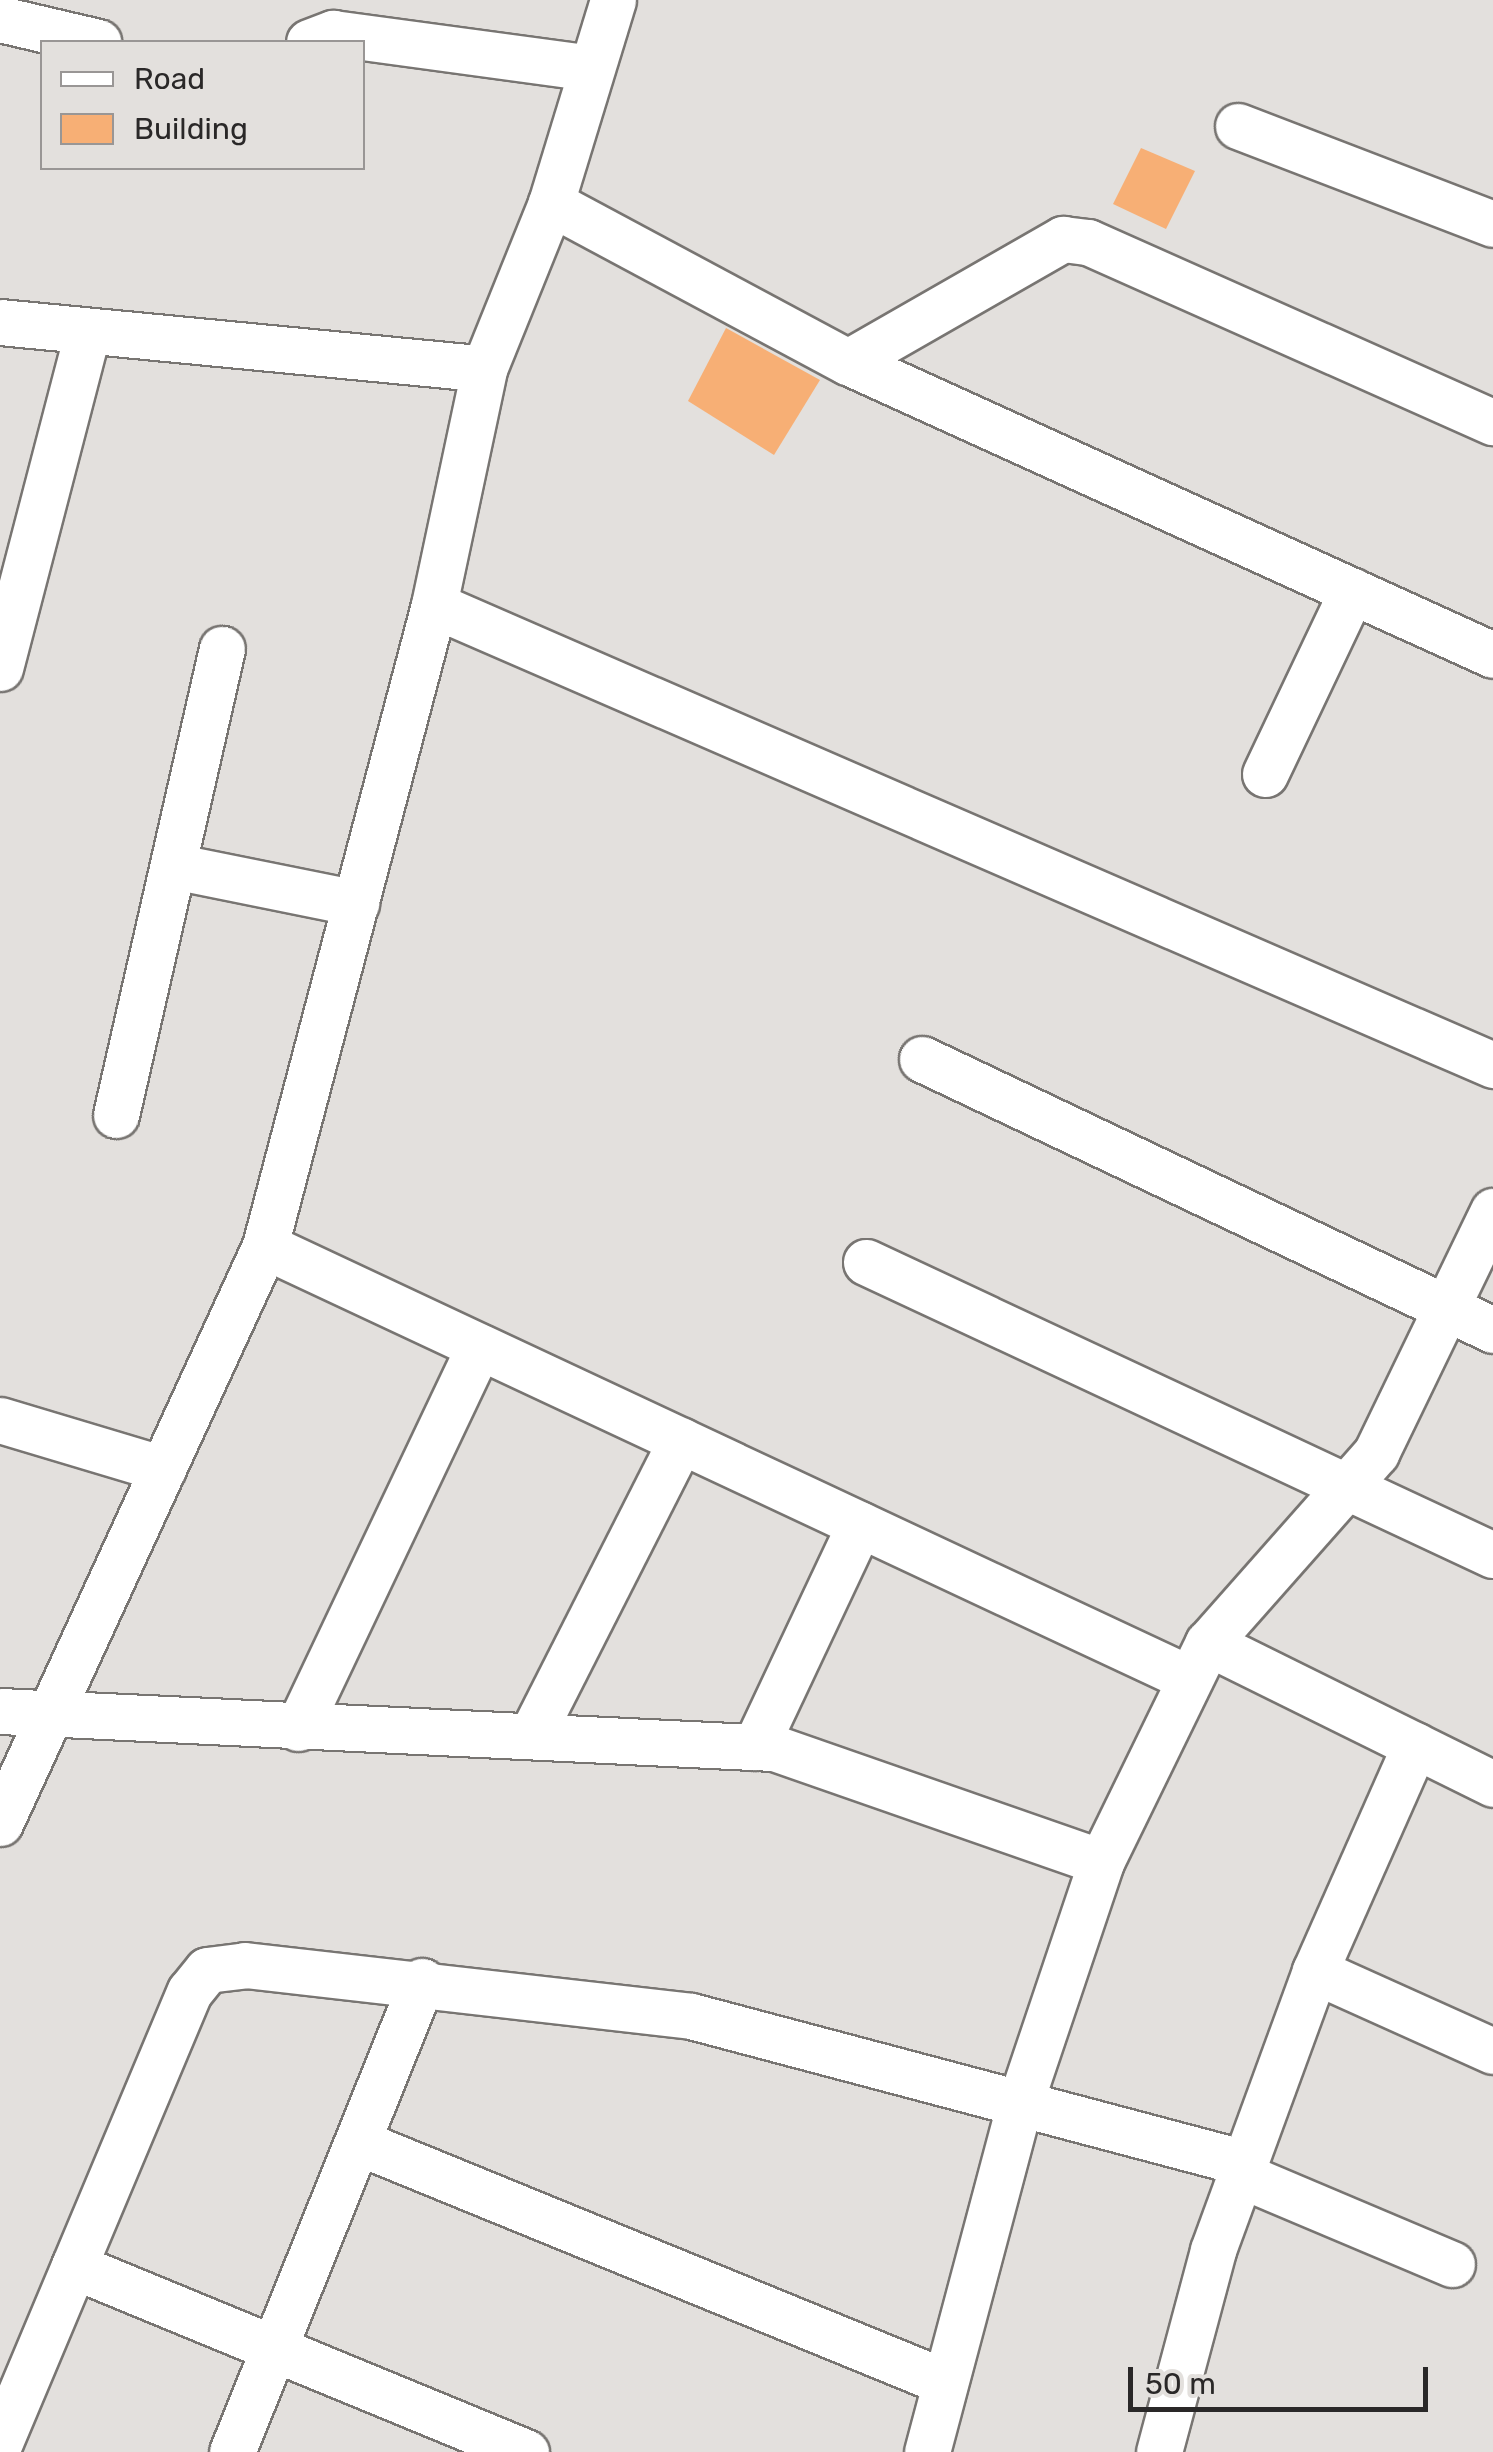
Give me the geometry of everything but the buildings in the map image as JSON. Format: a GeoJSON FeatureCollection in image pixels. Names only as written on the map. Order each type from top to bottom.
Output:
{"type":"FeatureCollection","features":[{"type":"Feature","properties":{"kind":"street"},"geometry":{"type":"LineString","coordinates":[[0,1823],[47,1710],[265,1246],[434,606],[484,368],[550,203],[614,0]]}},
{"type":"Feature","properties":{"kind":"street"},"geometry":{"type":"LineString","coordinates":[[0,19],[89,40]]}},
{"type":"Feature","properties":{"kind":"street"},"geometry":{"type":"LineString","coordinates":[[314,40],[333,33],[590,68]]}},
{"type":"Feature","properties":{"kind":"street"},"geometry":{"type":"LineString","coordinates":[[1238,126],[1493,224]]}},
{"type":"Feature","properties":{"kind":"street"},"geometry":{"type":"LineString","coordinates":[[550,203],[848,362],[1493,655]]}},
{"type":"Feature","properties":{"kind":"street"},"geometry":{"type":"LineString","coordinates":[[848,362],[1063,238],[1493,422]]}},
{"type":"Feature","properties":{"kind":"street"},"geometry":{"type":"LineString","coordinates":[[0,322],[484,368]]}},
{"type":"Feature","properties":{"kind":"street"},"geometry":{"type":"LineString","coordinates":[[0,668],[88,333]]}},
{"type":"Feature","properties":{"kind":"street"},"geometry":{"type":"LineString","coordinates":[[1264,774],[1352,591]]}},
{"type":"Feature","properties":{"kind":"street"},"geometry":{"type":"LineString","coordinates":[[434,606],[1493,1066]]}},
{"type":"Feature","properties":{"kind":"street"},"geometry":{"type":"LineString","coordinates":[[116,1115],[222,649]]}},
{"type":"Feature","properties":{"kind":"street"},"geometry":{"type":"LineString","coordinates":[[173,866],[356,903]]}},
{"type":"Feature","properties":{"kind":"street"},"geometry":{"type":"LineString","coordinates":[[922,1058],[1493,1330]]}},
{"type":"Feature","properties":{"kind":"street"},"geometry":{"type":"LineString","coordinates":[[927,2452],[1019,2106],[1101,1862],[1198,1660],[1376,1453],[1451,1311],[1493,1210]]}},
{"type":"Feature","properties":{"kind":"street"},"geometry":{"type":"LineString","coordinates":[[265,1246],[860,1524],[1415,1745],[1493,1784]]}},
{"type":"Feature","properties":{"kind":"street"},"geometry":{"type":"LineString","coordinates":[[866,1262],[1493,1555]]}},
{"type":"Feature","properties":{"kind":"street"},"geometry":{"type":"LineString","coordinates":[[298,1728],[479,1346]]}},
{"type":"Feature","properties":{"kind":"street"},"geometry":{"type":"LineString","coordinates":[[0,1420],[163,1468]]}},
{"type":"Feature","properties":{"kind":"street"},"geometry":{"type":"LineString","coordinates":[[533,1732],[681,1440]]}},
{"type":"Feature","properties":{"kind":"street"},"geometry":{"type":"LineString","coordinates":[[756,1747],[860,1524]]}},
{"type":"Feature","properties":{"kind":"street"},"geometry":{"type":"LineString","coordinates":[[0,1711],[47,1710],[298,1728],[533,1732],[756,1747],[1101,1862]]}},
{"type":"Feature","properties":{"kind":"street"},"geometry":{"type":"LineString","coordinates":[[1159,2452],[1243,2169],[1316,1970],[1415,1745]]}},
{"type":"Feature","properties":{"kind":"street"},"geometry":{"type":"LineString","coordinates":[[0,2442],[190,1991],[207,1970],[245,1965],[422,1982],[691,2016],[1243,2169],[1452,2264]]}},
{"type":"Feature","properties":{"kind":"street"},"geometry":{"type":"LineString","coordinates":[[1316,1970],[1493,2051]]}},
{"type":"Feature","properties":{"kind":"street"},"geometry":{"type":"LineString","coordinates":[[232,2452],[422,1982]]}},
{"type":"Feature","properties":{"kind":"street"},"geometry":{"type":"LineString","coordinates":[[358,2142],[946,2382]]}},
{"type":"Feature","properties":{"kind":"street"},"geometry":{"type":"LineString","coordinates":[[74,2266],[526,2452]]}}]}
